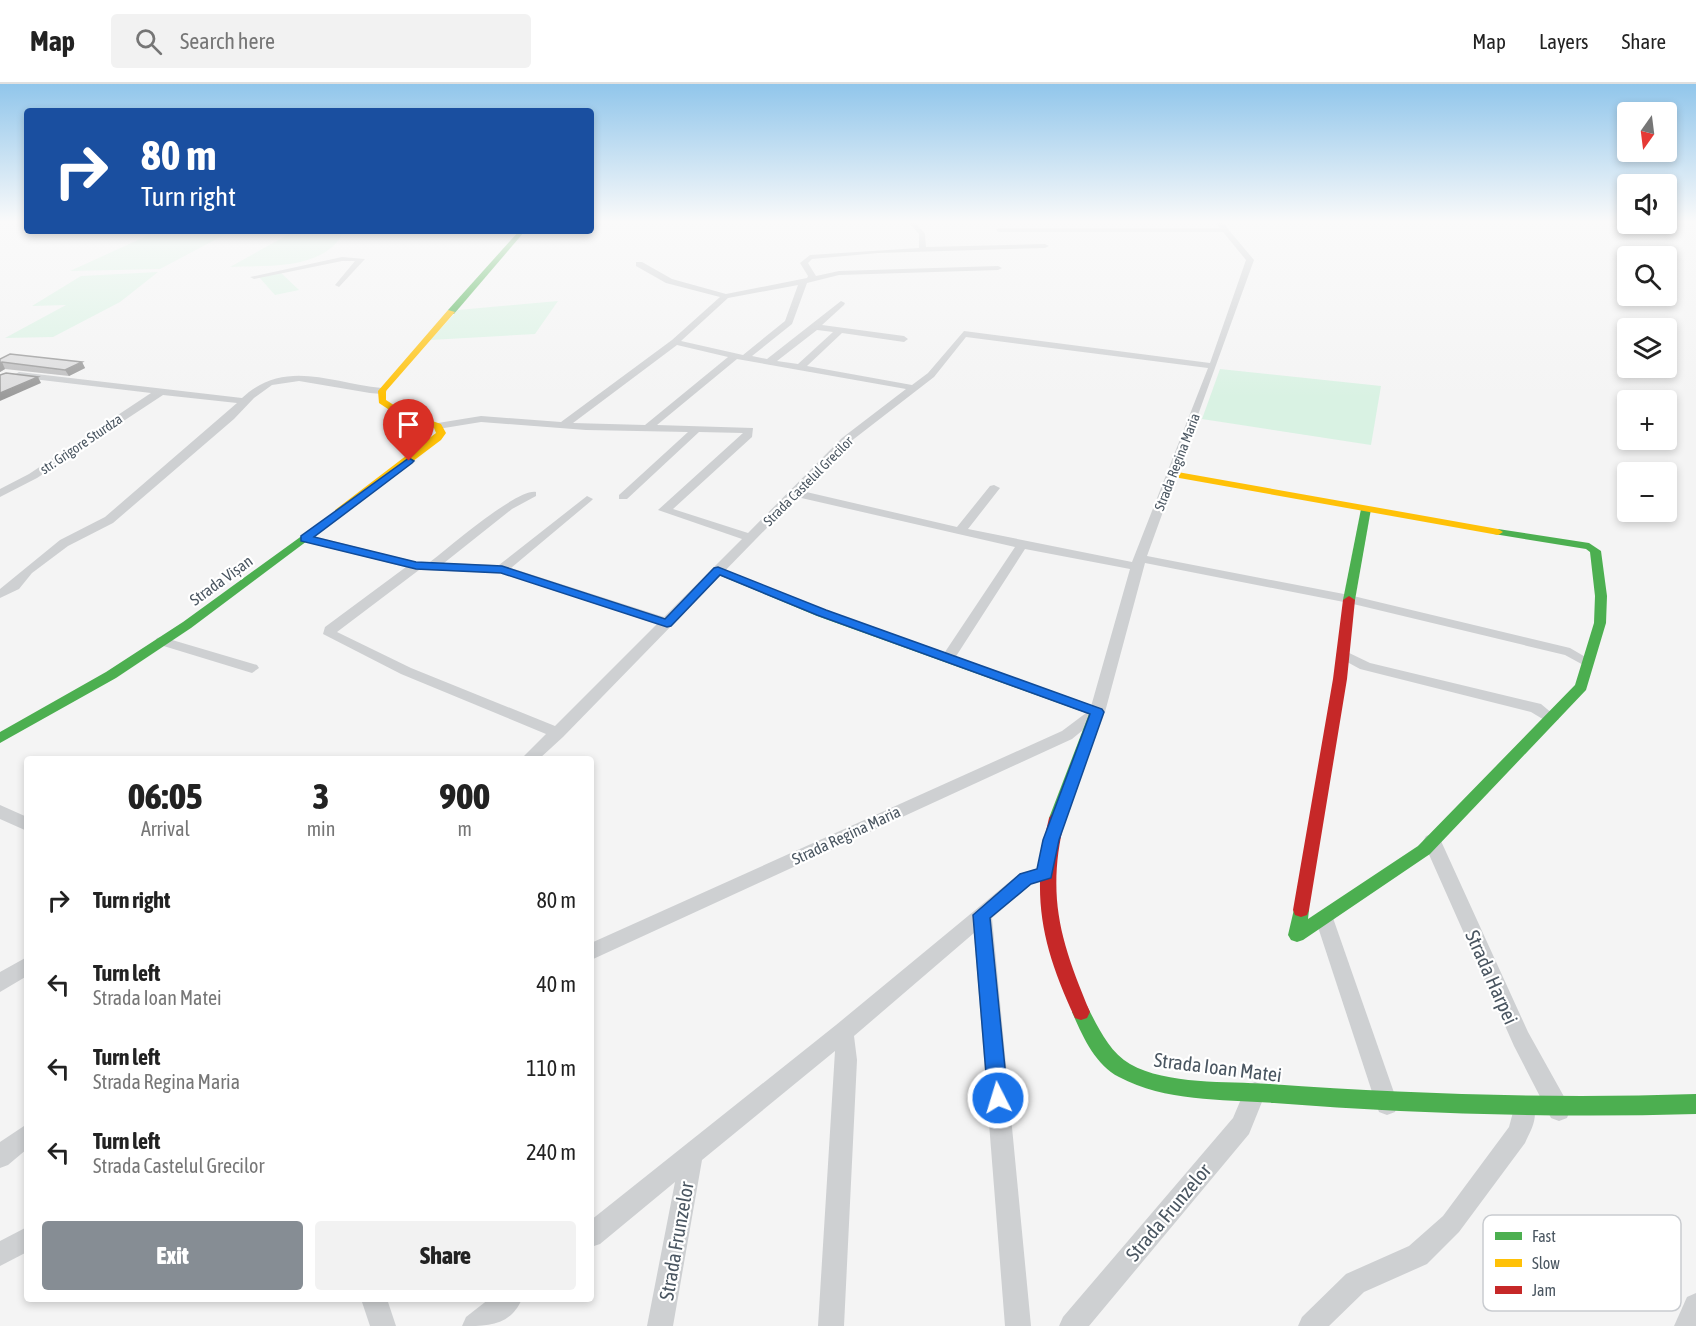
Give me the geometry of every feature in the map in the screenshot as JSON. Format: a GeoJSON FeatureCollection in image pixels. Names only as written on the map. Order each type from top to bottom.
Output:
{"type":"FeatureCollection","features":[{"type":"Feature","properties":{"kind":"street"},"geometry":{"type":"LineString","coordinates":[[339,285],[342,281]]}},
{"type":"Feature","properties":{"kind":"street"},"geometry":{"type":"LineString","coordinates":[[478,281],[382,391],[382,401],[389,407],[438,426],[481,419],[564,425],[741,429],[750,433],[678,500],[664,510],[751,538]]}},
{"type":"Feature","properties":{"kind":"street"},"geometry":{"type":"LineString","coordinates":[[672,281],[726,296],[806,281]]}},
{"type":"Feature","properties":{"kind":"street"},"geometry":{"type":"LineString","coordinates":[[649,428],[789,322],[806,281]]}},
{"type":"Feature","properties":{"kind":"street","name":"Strada Regina Maria"},"geometry":{"type":"LineString","coordinates":[[594,951],[1067,735],[1097,712],[1138,562],[1213,366],[1243,281]]}},
{"type":"Feature","properties":{"kind":"street"},"geometry":{"type":"LineString","coordinates":[[564,425],[675,342],[726,296]]}},
{"type":"Feature","properties":{"kind":"street"},"geometry":{"type":"LineString","coordinates":[[769,362],[809,329],[815,327],[841,303]]}},
{"type":"Feature","properties":{"kind":"street"},"geometry":{"type":"LineString","coordinates":[[815,327],[904,339]]}},
{"type":"Feature","properties":{"kind":"street"},"geometry":{"type":"LineString","coordinates":[[799,368],[839,331]]}},
{"type":"Feature","properties":{"kind":"street","name":"Strada Castelul Grecilor"},"geometry":{"type":"LineString","coordinates":[[532,756],[558,733],[846,440],[931,375],[964,334],[1213,366]]}},
{"type":"Feature","properties":{"kind":"street"},"geometry":{"type":"LineString","coordinates":[[675,342],[740,357],[915,388]]}},
{"type":"Feature","properties":{"kind":"street"},"geometry":{"type":"LineString","coordinates":[[5,374],[242,401]]}},
{"type":"Feature","properties":{"kind":"street"},"geometry":{"type":"LineString","coordinates":[[0,594],[14,586],[28,570],[64,543],[109,520],[230,417],[242,401],[275,380],[286,379],[382,391]]}},
{"type":"Feature","properties":{"kind":"street","name":"str. Grigore Sturdza"},"geometry":{"type":"LineString","coordinates":[[0,494],[33,476],[160,392]]}},
{"type":"Feature","properties":{"kind":"street","name":"Strada Vișan"},"geometry":{"type":"LineString","coordinates":[[0,738],[111,675],[162,641],[425,448],[441,434],[438,426]]}},
{"type":"Feature","properties":{"kind":"street"},"geometry":{"type":"LineString","coordinates":[[623,497],[698,428]]}},
{"type":"Feature","properties":{"kind":"street"},"geometry":{"type":"LineString","coordinates":[[1172,474],[1366,509],[1477,530],[1589,546],[1595,551],[1601,596],[1600,623],[1581,687],[1432,841],[1390,874],[1297,935],[1343,654],[1349,599],[1366,509]]}},
{"type":"Feature","properties":{"kind":"street"},"geometry":{"type":"LineString","coordinates":[[960,531],[994,488]]}},
{"type":"Feature","properties":{"kind":"street"},"geometry":{"type":"LineString","coordinates":[[795,493],[1022,545],[1138,562],[1349,599],[1570,652],[1587,662]]}},
{"type":"Feature","properties":{"kind":"street"},"geometry":{"type":"LineString","coordinates":[[532,494],[508,507],[343,619],[330,630],[330,634],[406,671],[558,733]]}},
{"type":"Feature","properties":{"kind":"street"},"geometry":{"type":"LineString","coordinates":[[502,569],[587,498]]}},
{"type":"Feature","properties":{"kind":"street"},"geometry":{"type":"LineString","coordinates":[[305,538],[423,566],[502,569],[667,623]]}},
{"type":"Feature","properties":{"kind":"street"},"geometry":{"type":"LineString","coordinates":[[948,658],[1022,545]]}},
{"type":"Feature","properties":{"kind":"street"},"geometry":{"type":"LineString","coordinates":[[718,571],[821,613],[1097,712]]}},
{"type":"Feature","properties":{"kind":"street"},"geometry":{"type":"LineString","coordinates":[[162,641],[252,668]]}},
{"type":"Feature","properties":{"kind":"street"},"geometry":{"type":"LineString","coordinates":[[1343,654],[1365,666],[1536,708],[1551,718]]}},
{"type":"Feature","properties":{"kind":"street","name":"Strada Ioan Matei"},"geometry":{"type":"LineString","coordinates":[[1097,712],[1051,840],[1045,873],[1052,932],[1062,966],[1082,1014],[1103,1051],[1123,1070],[1139,1076],[1255,1092],[1387,1104],[1559,1110],[1696,1104]]}},
{"type":"Feature","properties":{"kind":"street"},"geometry":{"type":"LineString","coordinates":[[0,811],[24,823]]}},
{"type":"Feature","properties":{"kind":"street","name":"Strada Harpei"},"geometry":{"type":"LineString","coordinates":[[1432,841],[1521,1039],[1559,1110]]}},
{"type":"Feature","properties":{"kind":"street"},"geometry":{"type":"LineString","coordinates":[[594,1233],[691,1157],[1025,879],[1045,873]]}},
{"type":"Feature","properties":{"kind":"street"},"geometry":{"type":"LineString","coordinates":[[982,915],[1018,1326]]}},
{"type":"Feature","properties":{"kind":"street"},"geometry":{"type":"LineString","coordinates":[[1324,918],[1387,1104]]}},
{"type":"Feature","properties":{"kind":"street"},"geometry":{"type":"LineString","coordinates":[[0,983],[24,967]]}},
{"type":"Feature","properties":{"kind":"street"},"geometry":{"type":"LineString","coordinates":[[831,1326],[846,1060],[843,1032]]}},
{"type":"Feature","properties":{"kind":"street","name":"Strada Frunzelor"},"geometry":{"type":"LineString","coordinates":[[1072,1326],[1241,1126],[1255,1092]]}},
{"type":"Feature","properties":{"kind":"street"},"geometry":{"type":"LineString","coordinates":[[1311,1326],[1355,1283],[1418,1255],[1451,1224],[1517,1135],[1524,1122],[1524,1109]]}},
{"type":"Feature","properties":{"kind":"street"},"geometry":{"type":"LineString","coordinates":[[0,1156],[24,1137]]}},
{"type":"Feature","properties":{"kind":"street","name":"Strada Frunzelor"},"geometry":{"type":"LineString","coordinates":[[660,1326],[691,1157]]}},
{"type":"Feature","properties":{"kind":"street"},"geometry":{"type":"LineString","coordinates":[[0,1254],[24,1241]]}},
{"type":"Feature","properties":{"kind":"street"},"geometry":{"type":"LineString","coordinates":[[375,1302],[383,1326]]}},
{"type":"Feature","properties":{"kind":"street"},"geometry":{"type":"LineString","coordinates":[[475,1326],[505,1302]]}},
{"type":"Feature","properties":{"kind":"street"},"geometry":{"type":"LineString","coordinates":[[1687,1326],[1696,1306]]}},
{"type":"Feature","properties":{"kind":"green space"},"geometry":{"type":"Polygon","coordinates":[[[73,281],[147,281],[120,302],[53,337],[5,338],[66,305],[32,306],[73,281]]]}},
{"type":"Feature","properties":{"kind":"green space"},"geometry":{"type":"Polygon","coordinates":[[[263,281],[289,281],[299,290],[275,295],[263,281]]]}},
{"type":"Feature","properties":{"kind":"green space"},"geometry":{"type":"Polygon","coordinates":[[[558,301],[535,334],[430,340],[458,310],[558,301]]]}},
{"type":"Feature","properties":{"kind":"green space"},"geometry":{"type":"Polygon","coordinates":[[[1220,369],[1381,386],[1371,445],[1202,419],[1220,369]]]}},
{"type":"Feature","properties":{"kind":"building"},"geometry":{"type":"Polygon","coordinates":[[[10,354],[82,362],[65,370],[0,363],[0,359],[10,354]]]}},
{"type":"Feature","properties":{"kind":"building"},"geometry":{"type":"Polygon","coordinates":[[[6,373],[38,377],[0,393],[0,375],[6,373]]]}},
{"type":"Feature","properties":{"kind":"traffic: fast"},"geometry":{"type":"LineString","coordinates":[[451,312],[478,281]]}},
{"type":"Feature","properties":{"kind":"traffic: fast"},"geometry":{"type":"LineString","coordinates":[[1349,600],[1366,509]]}},
{"type":"Feature","properties":{"kind":"traffic: fast"},"geometry":{"type":"LineString","coordinates":[[0,738],[111,675],[187,625],[339,512]]}},
{"type":"Feature","properties":{"kind":"traffic: fast"},"geometry":{"type":"LineString","coordinates":[[1301,910],[1297,935],[1424,850],[1581,687],[1600,623],[1601,596],[1595,551],[1589,546],[1498,532]]}},
{"type":"Feature","properties":{"kind":"traffic: fast"},"geometry":{"type":"LineString","coordinates":[[718,571],[821,613],[1097,712],[1057,818]]}},
{"type":"Feature","properties":{"kind":"traffic: fast"},"geometry":{"type":"LineString","coordinates":[[1081,1012],[1098,1044],[1116,1065],[1138,1077],[1173,1086],[1373,1101],[1481,1105],[1588,1107],[1696,1104]]}},
{"type":"Feature","properties":{"kind":"traffic: slow"},"geometry":{"type":"LineString","coordinates":[[339,512],[438,438],[441,433],[438,426],[400,413],[382,401],[382,391],[451,312]]}},
{"type":"Feature","properties":{"kind":"traffic: slow"},"geometry":{"type":"LineString","coordinates":[[1172,474],[1498,532]]}},
{"type":"Feature","properties":{"kind":"traffic: jam"},"geometry":{"type":"LineString","coordinates":[[1301,910],[1340,679],[1349,600]]}},
{"type":"Feature","properties":{"kind":"traffic: jam"},"geometry":{"type":"LineString","coordinates":[[1057,818],[1050,845],[1047,871],[1049,917],[1061,963],[1081,1012]]}},
{"type":"Feature","properties":{"kind":"route"},"geometry":{"type":"LineString","coordinates":[[409,461],[305,538],[416,566],[502,569],[667,623],[718,571],[821,613],[1097,712],[1051,840],[1045,873],[1025,879],[982,915],[998,1098]]}}]}
